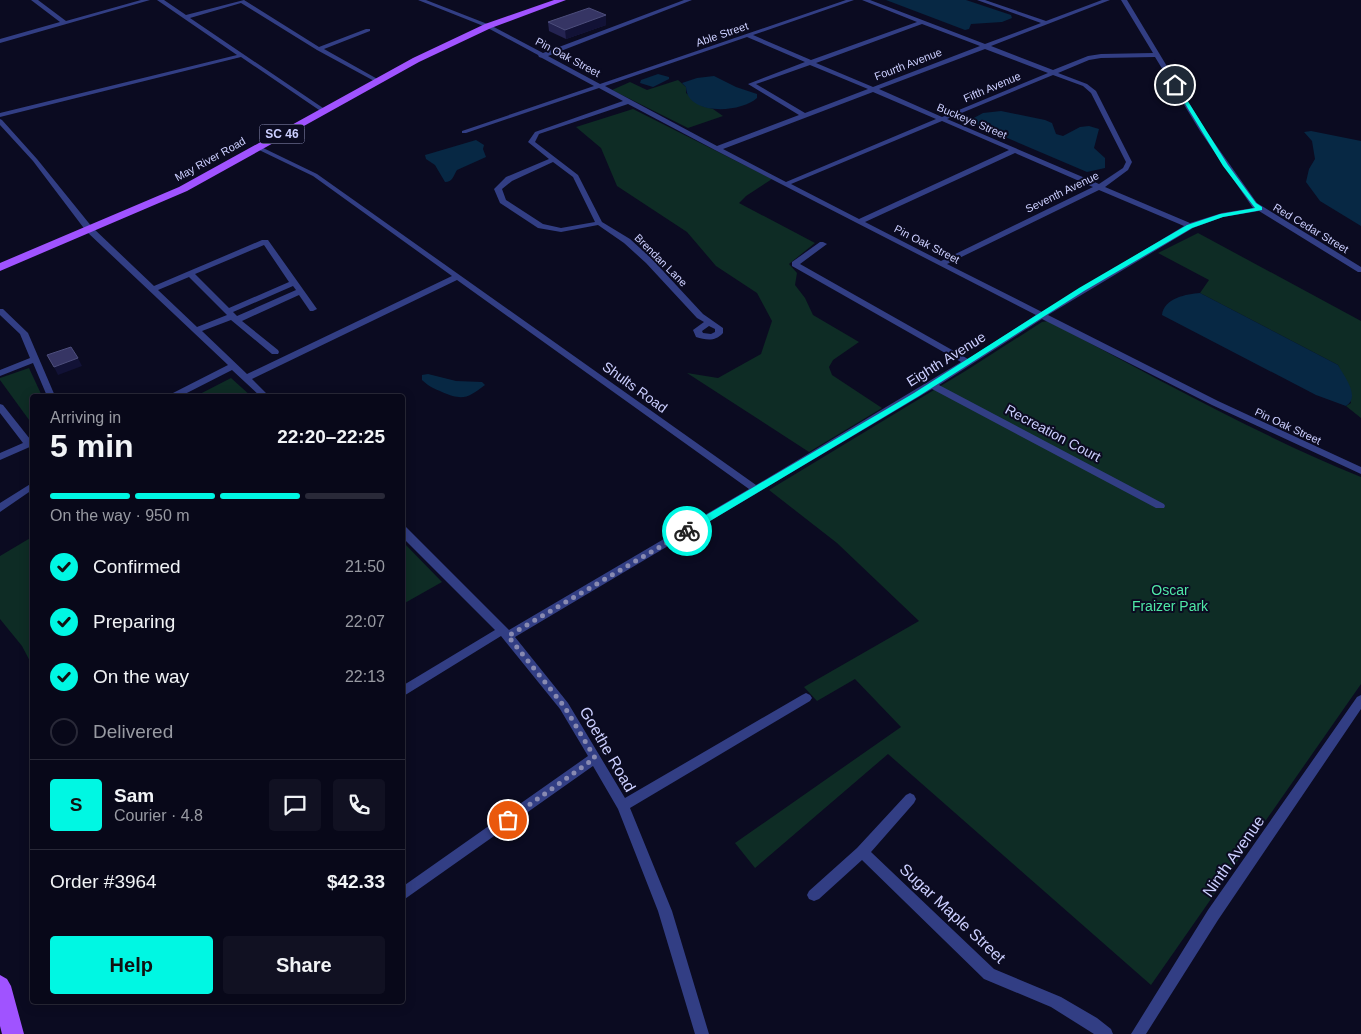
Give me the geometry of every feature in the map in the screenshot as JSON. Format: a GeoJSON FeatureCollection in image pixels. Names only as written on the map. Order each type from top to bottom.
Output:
{"type":"FeatureCollection","features":[{"type":"Feature","properties":{"kind":"main road","name":"May River Road"},"geometry":{"type":"LineString","coordinates":[[0,266],[183,189],[416,60],[488,26],[562,0]]}},
{"type":"Feature","properties":{"kind":"main road"},"geometry":{"type":"LineString","coordinates":[[0,986],[7,1029]]}},
{"type":"Feature","properties":{"kind":"street"},"geometry":{"type":"LineString","coordinates":[[34,0],[66,23]]}},
{"type":"Feature","properties":{"kind":"street"},"geometry":{"type":"LineString","coordinates":[[0,40],[147,0]]}},
{"type":"Feature","properties":{"kind":"street"},"geometry":{"type":"LineString","coordinates":[[160,0],[324,111]]}},
{"type":"Feature","properties":{"kind":"street","name":"Pin Oak Street"},"geometry":{"type":"LineString","coordinates":[[421,0],[488,26],[717,149],[941,264],[1215,403],[1361,471]]}},
{"type":"Feature","properties":{"kind":"street"},"geometry":{"type":"LineString","coordinates":[[541,56],[689,0]]}},
{"type":"Feature","properties":{"kind":"street","name":"Able Street"},"geometry":{"type":"LineString","coordinates":[[464,132],[851,0]]}},
{"type":"Feature","properties":{"kind":"street","name":"Seventh Avenue"},"geometry":{"type":"LineString","coordinates":[[865,0],[1080,82],[1094,92],[1129,162],[1126,170],[1099,187],[941,264]]}},
{"type":"Feature","properties":{"kind":"street"},"geometry":{"type":"LineString","coordinates":[[980,0],[1045,24]]}},
{"type":"Feature","properties":{"kind":"street","name":"Fourth Avenue"},"geometry":{"type":"LineString","coordinates":[[717,149],[1107,0]]}},
{"type":"Feature","properties":{"kind":"street","name":"Red Cedar Street"},"geometry":{"type":"LineString","coordinates":[[1124,0],[1156,55],[1226,166],[1254,205],[1361,270]]}},
{"type":"Feature","properties":{"kind":"street"},"geometry":{"type":"LineString","coordinates":[[187,17],[242,1],[319,49],[378,82]]}},
{"type":"Feature","properties":{"kind":"street"},"geometry":{"type":"LineString","coordinates":[[803,115],[751,84],[807,62],[922,22]]}},
{"type":"Feature","properties":{"kind":"street"},"geometry":{"type":"LineString","coordinates":[[319,49],[368,30]]}},
{"type":"Feature","properties":{"kind":"street","name":"Buckeye Street"},"geometry":{"type":"LineString","coordinates":[[747,36],[1190,226]]}},
{"type":"Feature","properties":{"kind":"street"},"geometry":{"type":"LineString","coordinates":[[0,115],[243,55]]}},
{"type":"Feature","properties":{"kind":"street","name":"Fifth Avenue"},"geometry":{"type":"LineString","coordinates":[[786,184],[1088,58],[1156,55]]}},
{"type":"Feature","properties":{"kind":"street"},"geometry":{"type":"LineString","coordinates":[[553,160],[509,179],[498,189],[503,200],[541,226],[561,230],[599,223],[576,176],[531,142],[537,133],[629,101]]}},
{"type":"Feature","properties":{"kind":"street"},"geometry":{"type":"LineString","coordinates":[[0,121],[35,160],[89,229],[263,394]]}},
{"type":"Feature","properties":{"kind":"street","name":"Shults Road"},"geometry":{"type":"LineString","coordinates":[[257,147],[315,175],[757,490]]}},
{"type":"Feature","properties":{"kind":"street"},"geometry":{"type":"LineString","coordinates":[[859,222],[1013,151]]}},
{"type":"Feature","properties":{"kind":"street","name":"Eighth Avenue"},"geometry":{"type":"LineString","coordinates":[[757,490],[932,385],[1082,290],[1190,226],[1222,215],[1260,208]]}},
{"type":"Feature","properties":{"kind":"street","name":"Brendan Lane"},"geometry":{"type":"LineString","coordinates":[[599,223],[627,241],[649,261],[700,316],[709,322]]}},
{"type":"Feature","properties":{"kind":"street"},"geometry":{"type":"LineString","coordinates":[[153,289],[265,242],[312,309]]}},
{"type":"Feature","properties":{"kind":"street"},"geometry":{"type":"LineString","coordinates":[[823,244],[795,264],[967,362]]}},
{"type":"Feature","properties":{"kind":"street"},"geometry":{"type":"LineString","coordinates":[[191,274],[232,316],[275,352]]}},
{"type":"Feature","properties":{"kind":"street"},"geometry":{"type":"LineString","coordinates":[[246,378],[458,276]]}},
{"type":"Feature","properties":{"kind":"street"},"geometry":{"type":"LineString","coordinates":[[232,316],[293,283]]}},
{"type":"Feature","properties":{"kind":"street"},"geometry":{"type":"LineString","coordinates":[[195,331],[299,292]]}},
{"type":"Feature","properties":{"kind":"street"},"geometry":{"type":"LineString","coordinates":[[0,311],[24,333],[50,394]]}},
{"type":"Feature","properties":{"kind":"street"},"geometry":{"type":"LineString","coordinates":[[0,374],[35,359]]}},
{"type":"Feature","properties":{"kind":"street"},"geometry":{"type":"LineString","coordinates":[[178,394],[233,366]]}},
{"type":"Feature","properties":{"kind":"street","name":"Recreation Court"},"geometry":{"type":"LineString","coordinates":[[932,385],[1160,506]]}},
{"type":"Feature","properties":{"kind":"street"},"geometry":{"type":"LineString","coordinates":[[0,407],[30,442]]}},
{"type":"Feature","properties":{"kind":"street"},"geometry":{"type":"LineString","coordinates":[[0,457],[30,443]]}},
{"type":"Feature","properties":{"kind":"street"},"geometry":{"type":"LineString","coordinates":[[0,508],[30,487]]}},
{"type":"Feature","properties":{"kind":"street"},"geometry":{"type":"LineString","coordinates":[[405,690],[757,490]]}},
{"type":"Feature","properties":{"kind":"street","name":"Goethe Road"},"geometry":{"type":"LineString","coordinates":[[405,533],[506,633],[564,706],[595,758],[623,806],[664,911],[702,1034]]}},
{"type":"Feature","properties":{"kind":"street"},"geometry":{"type":"LineString","coordinates":[[623,806],[806,698]]}},
{"type":"Feature","properties":{"kind":"street","name":"Ninth Avenue"},"geometry":{"type":"LineString","coordinates":[[1138,1034],[1213,915],[1356,716],[1361,700]]}},
{"type":"Feature","properties":{"kind":"street"},"geometry":{"type":"LineString","coordinates":[[405,893],[595,758]]}},
{"type":"Feature","properties":{"kind":"street"},"geometry":{"type":"LineString","coordinates":[[814,895],[862,852],[910,800]]}},
{"type":"Feature","properties":{"kind":"street","name":"Sugar Maple Street"},"geometry":{"type":"LineString","coordinates":[[862,852],[989,974],[1056,1002],[1092,1022],[1106,1034]]}},
{"type":"Feature","properties":{"kind":"green space"},"geometry":{"type":"Polygon","coordinates":[[[678,80],[686,87],[686,93],[702,106],[713,109],[723,116],[688,128],[612,90],[630,82],[647,90],[678,80]]]}},
{"type":"Feature","properties":{"kind":"green space"},"geometry":{"type":"Polygon","coordinates":[[[633,109],[772,179],[746,196],[739,203],[815,243],[789,264],[797,273],[795,285],[805,298],[813,315],[859,342],[833,360],[829,367],[832,375],[882,408],[809,452],[687,373],[718,378],[761,354],[772,321],[757,293],[716,266],[687,232],[617,186],[601,148],[576,127],[633,109]]]}},
{"type":"Feature","properties":{"kind":"green space"},"geometry":{"type":"Polygon","coordinates":[[[1198,233],[1361,321],[1361,418],[1346,406],[1351,403],[1338,365],[1200,293],[1209,280],[1158,253],[1198,233]]]}},
{"type":"Feature","properties":{"kind":"green space","name":"Oscar Fraizer Park"},"geometry":{"type":"Polygon","coordinates":[[[1048,321],[1242,423],[1361,477],[1361,684],[1151,985],[888,754],[755,868],[735,843],[901,727],[855,679],[817,701],[804,687],[919,621],[837,543],[769,490],[967,370],[1042,322],[1048,321]]]}},
{"type":"Feature","properties":{"kind":"green space"},"geometry":{"type":"Polygon","coordinates":[[[29,368],[41,394],[30,394],[30,421],[0,380],[0,378],[29,368]]]}},
{"type":"Feature","properties":{"kind":"green space"},"geometry":{"type":"Polygon","coordinates":[[[231,378],[249,394],[200,394],[231,378]]]}},
{"type":"Feature","properties":{"kind":"green space"},"geometry":{"type":"Polygon","coordinates":[[[30,538],[30,661],[22,646],[0,619],[0,556],[30,538]]]}},
{"type":"Feature","properties":{"kind":"green space"},"geometry":{"type":"Polygon","coordinates":[[[405,544],[442,582],[405,603],[405,544]]]}},
{"type":"Feature","properties":{"kind":"water"},"geometry":{"type":"Polygon","coordinates":[[[886,0],[966,0],[1011,15],[1012,18],[1002,22],[971,24],[969,29],[965,30],[886,0]]]}},
{"type":"Feature","properties":{"kind":"water"},"geometry":{"type":"Polygon","coordinates":[[[658,74],[669,77],[669,79],[653,87],[640,83],[641,80],[658,74]]]}},
{"type":"Feature","properties":{"kind":"water"},"geometry":{"type":"Polygon","coordinates":[[[714,76],[736,87],[757,94],[757,98],[739,107],[728,109],[705,107],[695,103],[682,83],[697,78],[714,76]]]}},
{"type":"Feature","properties":{"kind":"water"},"geometry":{"type":"Polygon","coordinates":[[[1001,111],[1045,120],[1052,123],[1056,134],[1063,136],[1080,127],[1089,126],[1099,129],[1094,148],[1105,158],[1105,168],[1087,172],[972,123],[972,119],[983,113],[1001,111]]]}},
{"type":"Feature","properties":{"kind":"water"},"geometry":{"type":"Polygon","coordinates":[[[1311,131],[1361,141],[1361,226],[1320,201],[1306,182],[1309,169],[1315,159],[1312,141],[1304,132],[1311,131]]]}},
{"type":"Feature","properties":{"kind":"water"},"geometry":{"type":"Polygon","coordinates":[[[476,140],[484,145],[483,149],[486,157],[457,170],[450,181],[445,182],[435,165],[426,159],[425,155],[476,140]]]}},
{"type":"Feature","properties":{"kind":"water"},"geometry":{"type":"Polygon","coordinates":[[[1200,293],[1338,365],[1352,392],[1350,402],[1346,406],[1316,395],[1162,315],[1164,309],[1171,301],[1189,294],[1200,293]]]}},
{"type":"Feature","properties":{"kind":"water"},"geometry":{"type":"Polygon","coordinates":[[[428,374],[456,381],[482,382],[485,385],[465,397],[455,397],[437,390],[424,382],[422,375],[428,374]]]}},
{"type":"Feature","properties":{"kind":"building"},"geometry":{"type":"Polygon","coordinates":[[[589,8],[606,15],[565,30],[548,22],[589,8]]]}},
{"type":"Feature","properties":{"kind":"building"},"geometry":{"type":"Polygon","coordinates":[[[71,347],[78,358],[54,367],[47,355],[71,347]]]}},
{"type":"Feature","properties":{"kind":"way so far"},"geometry":{"type":"LineString","coordinates":[[508,820],[595,758],[564,706],[508,636],[687,531]]}},
{"type":"Feature","properties":{"kind":"route"},"geometry":{"type":"LineString","coordinates":[[687,531],[916,395],[1082,290],[1190,226],[1222,215],[1260,208],[1254,205],[1226,166],[1175,85]]}}]}
